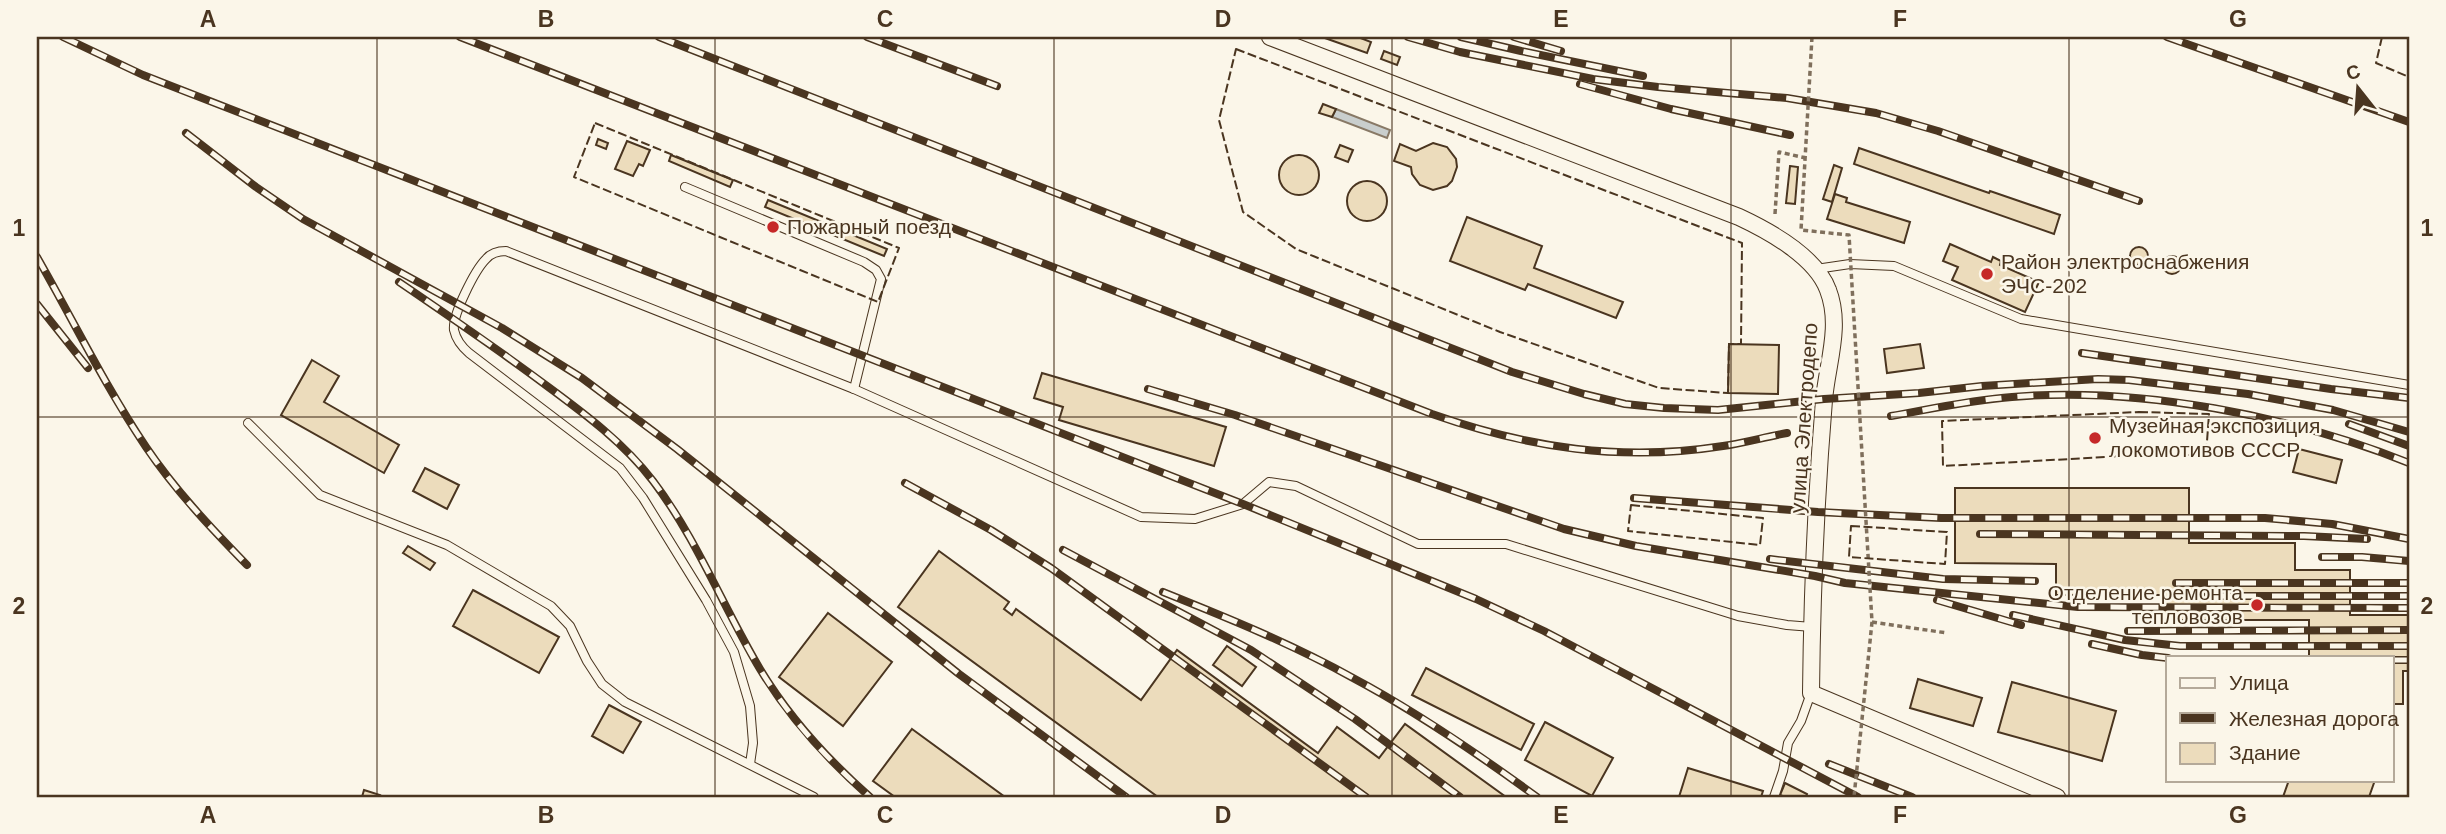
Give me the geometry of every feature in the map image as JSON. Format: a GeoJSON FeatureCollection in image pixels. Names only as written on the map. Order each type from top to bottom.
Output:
{"type":"FeatureCollection","features":[{"type":"Feature","properties":{"kind":"street","name":"улица Электродепо"},"geometry":{"type":"LineString","coordinates":[[1270,37],[1739,217],[1782,241],[1816,269],[1828,290],[1832,304],[1833,340],[1824,399],[1811,692]]}},
{"type":"Feature","properties":{"kind":"street"},"geometry":{"type":"LineString","coordinates":[[1811,692],[2057,797]]}},
{"type":"Feature","properties":{"kind":"lane"},"geometry":{"type":"LineString","coordinates":[[685,187],[864,262],[876,270],[881,279],[854,389]]}},
{"type":"Feature","properties":{"kind":"lane"},"geometry":{"type":"LineString","coordinates":[[750,764],[753,743],[752,716],[734,652],[706,600],[643,498],[620,468],[469,353],[457,336],[455,320],[474,276],[486,258],[498,251],[506,251],[854,389],[1141,517],[1195,519],[1243,505],[1269,482],[1296,486],[1418,544],[1506,544],[1738,616],[1812,627]]}},
{"type":"Feature","properties":{"kind":"lane"},"geometry":{"type":"LineString","coordinates":[[1816,269],[1850,264],[1894,266],[2021,318],[2409,385]]}},
{"type":"Feature","properties":{"kind":"lane"},"geometry":{"type":"LineString","coordinates":[[248,423],[320,495],[447,545],[551,606],[570,625],[594,673],[613,694],[651,717],[814,797]]}},
{"type":"Feature","properties":{"kind":"lane"},"geometry":{"type":"LineString","coordinates":[[1774,797],[1783,771],[1788,743],[1801,721],[1811,692]]}},
{"type":"Feature","properties":{"kind":"path"},"geometry":{"type":"LineString","coordinates":[[1812,37],[1801,230],[1849,235],[1872,622],[1854,797]]}},
{"type":"Feature","properties":{"kind":"path"},"geometry":{"type":"LineString","coordinates":[[1775,214],[1779,152],[1806,158]]}},
{"type":"Feature","properties":{"kind":"path"},"geometry":{"type":"LineString","coordinates":[[1872,622],[1947,633]]}},
{"type":"Feature","properties":{"kind":"shaded area"},"geometry":{"type":"Polygon","coordinates":[[[1336,109],[1390,130],[1387,138],[1332,117],[1336,109]]]}},
{"type":"Feature","properties":{"kind":"building"},"geometry":{"type":"Polygon","coordinates":[[[1322,37],[1358,37],[1371,42],[1367,53],[1322,37]]]}},
{"type":"Feature","properties":{"kind":"building"},"geometry":{"type":"Polygon","coordinates":[[[1384,51],[1400,57],[1397,65],[1381,59],[1384,51]]]}},
{"type":"Feature","properties":{"kind":"building"},"geometry":{"type":"Polygon","coordinates":[[[1323,104],[1336,109],[1332,117],[1319,113],[1323,104]]]}},
{"type":"Feature","properties":{"kind":"building"},"geometry":{"type":"Polygon","coordinates":[[[598,139],[608,143],[606,149],[596,145],[598,139]]]}},
{"type":"Feature","properties":{"kind":"building"},"geometry":{"type":"Polygon","coordinates":[[[627,141],[650,150],[643,166],[639,164],[633,176],[615,169],[627,141]]]}},
{"type":"Feature","properties":{"kind":"building"},"geometry":{"type":"Polygon","coordinates":[[[1433,143],[1447,147],[1456,159],[1457,167],[1447,186],[1433,190],[1420,185],[1412,174],[1411,167],[1394,161],[1400,144],[1416,151],[1433,143]]]}},
{"type":"Feature","properties":{"kind":"building"},"geometry":{"type":"Polygon","coordinates":[[[1340,145],[1353,150],[1348,162],[1335,157],[1340,145]]]}},
{"type":"Feature","properties":{"kind":"building"},"geometry":{"type":"Polygon","coordinates":[[[1859,148],[2060,215],[2054,234],[1854,164],[1859,148]]]}},
{"type":"Feature","properties":{"kind":"building"},"geometry":{"type":"Polygon","coordinates":[[[671,155],[733,180],[730,187],[669,161],[671,155]]]}},
{"type":"Feature","properties":{"kind":"building"},"geometry":{"type":"Polygon","coordinates":[[[1299,155],[1313,161],[1319,175],[1313,189],[1299,195],[1285,189],[1279,175],[1285,161],[1299,155]]]}},
{"type":"Feature","properties":{"kind":"building"},"geometry":{"type":"Polygon","coordinates":[[[1834,165],[1842,168],[1832,202],[1823,199],[1834,165]]]}},
{"type":"Feature","properties":{"kind":"building"},"geometry":{"type":"Polygon","coordinates":[[[1790,166],[1798,167],[1795,204],[1786,203],[1790,166]]]}},
{"type":"Feature","properties":{"kind":"building"},"geometry":{"type":"Polygon","coordinates":[[[1367,181],[1381,187],[1387,201],[1381,215],[1367,221],[1353,215],[1347,201],[1353,187],[1367,181]]]}},
{"type":"Feature","properties":{"kind":"building"},"geometry":{"type":"Polygon","coordinates":[[[1835,194],[1847,198],[1846,202],[1910,222],[1904,243],[1827,219],[1835,194]]]}},
{"type":"Feature","properties":{"kind":"building"},"geometry":{"type":"Polygon","coordinates":[[[768,200],[887,249],[884,256],[765,207],[768,200]]]}},
{"type":"Feature","properties":{"kind":"building"},"geometry":{"type":"Polygon","coordinates":[[[1467,217],[1542,246],[1534,268],[1623,302],[1616,318],[1528,284],[1525,290],[1450,261],[1467,217]]]}},
{"type":"Feature","properties":{"kind":"building","name":"Район электроснабжения ЭЧС-202"},"geometry":{"type":"Polygon","coordinates":[[[1950,244],[1991,262],[1993,257],[2001,261],[2000,265],[2039,282],[2025,312],[1952,280],[1958,267],[1943,261],[1950,244]]]}},
{"type":"Feature","properties":{"kind":"building"},"geometry":{"type":"Polygon","coordinates":[[[2139,247],[2145,250],[2148,256],[2145,262],[2139,265],[2133,262],[2130,256],[2133,250],[2139,247]]]}},
{"type":"Feature","properties":{"kind":"building"},"geometry":{"type":"Polygon","coordinates":[[[2172,256],[2178,259],[2181,265],[2178,271],[2172,274],[2166,271],[2163,265],[2166,259],[2172,256]]]}},
{"type":"Feature","properties":{"kind":"building"},"geometry":{"type":"Polygon","coordinates":[[[1729,344],[1779,345],[1778,394],[1728,393],[1729,344]]]}},
{"type":"Feature","properties":{"kind":"building"},"geometry":{"type":"Polygon","coordinates":[[[1920,344],[1924,368],[1887,373],[1884,349],[1920,344]]]}},
{"type":"Feature","properties":{"kind":"building"},"geometry":{"type":"Polygon","coordinates":[[[312,360],[339,376],[324,402],[399,445],[384,473],[281,415],[312,360]]]}},
{"type":"Feature","properties":{"kind":"building"},"geometry":{"type":"Polygon","coordinates":[[[1042,373],[1226,427],[1214,466],[1059,420],[1063,407],[1034,398],[1042,373]]]}},
{"type":"Feature","properties":{"kind":"building"},"geometry":{"type":"Polygon","coordinates":[[[2299,449],[2342,460],[2336,483],[2293,472],[2299,449]]]}},
{"type":"Feature","properties":{"kind":"building"},"geometry":{"type":"Polygon","coordinates":[[[425,468],[459,485],[447,509],[413,491],[425,468]]]}},
{"type":"Feature","properties":{"kind":"building","name":"Отделение ремонта тепловозов"},"geometry":{"type":"Polygon","coordinates":[[[1955,488],[2189,488],[2189,543],[2295,543],[2295,570],[2350,570],[2350,615],[2409,615],[2409,671],[2403,671],[2403,704],[2394,704],[2394,656],[2309,656],[2309,620],[2163,620],[2163,595],[2056,595],[2056,564],[1955,563],[1955,488]]]}},
{"type":"Feature","properties":{"kind":"building"},"geometry":{"type":"Polygon","coordinates":[[[408,546],[435,563],[430,570],[403,553],[408,546]]]}},
{"type":"Feature","properties":{"kind":"building"},"geometry":{"type":"Polygon","coordinates":[[[939,551],[1009,602],[1004,609],[1012,615],[1016,609],[1141,700],[1177,650],[1318,753],[1337,727],[1379,758],[1405,724],[1506,797],[1158,797],[898,607],[939,551]]]}},
{"type":"Feature","properties":{"kind":"building"},"geometry":{"type":"Polygon","coordinates":[[[473,590],[559,637],[539,673],[453,626],[473,590]]]}},
{"type":"Feature","properties":{"kind":"building"},"geometry":{"type":"Polygon","coordinates":[[[828,613],[892,662],[843,726],[779,677],[828,613]]]}},
{"type":"Feature","properties":{"kind":"building"},"geometry":{"type":"Polygon","coordinates":[[[1227,646],[1256,667],[1242,686],[1213,665],[1227,646]]]}},
{"type":"Feature","properties":{"kind":"building"},"geometry":{"type":"Polygon","coordinates":[[[1426,668],[1534,724],[1521,750],[1412,695],[1426,668]]]}},
{"type":"Feature","properties":{"kind":"building"},"geometry":{"type":"Polygon","coordinates":[[[1918,679],[1982,698],[1973,726],[1910,708],[1918,679]]]}},
{"type":"Feature","properties":{"kind":"building"},"geometry":{"type":"Polygon","coordinates":[[[2012,682],[2116,711],[2102,761],[1998,732],[2012,682]]]}},
{"type":"Feature","properties":{"kind":"building"},"geometry":{"type":"Polygon","coordinates":[[[609,705],[641,722],[623,753],[592,736],[609,705]]]}},
{"type":"Feature","properties":{"kind":"building"},"geometry":{"type":"Polygon","coordinates":[[[1545,722],[1613,758],[1592,796],[1525,760],[1545,722]]]}},
{"type":"Feature","properties":{"kind":"building"},"geometry":{"type":"Polygon","coordinates":[[[912,729],[1005,797],[895,797],[873,781],[912,729]]]}},
{"type":"Feature","properties":{"kind":"building"},"geometry":{"type":"Polygon","coordinates":[[[1688,768],[1763,791],[1761,797],[1679,797],[1688,768]]]}},
{"type":"Feature","properties":{"kind":"building"},"geometry":{"type":"Polygon","coordinates":[[[2288,782],[2374,782],[2369,797],[2283,797],[2288,782]]]}},
{"type":"Feature","properties":{"kind":"building"},"geometry":{"type":"Polygon","coordinates":[[[1785,783],[1807,794],[1806,797],[1780,795],[1785,783]]]}},
{"type":"Feature","properties":{"kind":"building"},"geometry":{"type":"Polygon","coordinates":[[[364,790],[380,795],[362,797],[364,790]]]}},
{"type":"Feature","properties":{"kind":"railway"},"geometry":{"type":"LineString","coordinates":[[63,37],[143,75],[1243,504],[1476,599],[1544,631],[1858,797]]}},
{"type":"Feature","properties":{"kind":"railway"},"geometry":{"type":"LineString","coordinates":[[460,37],[1468,426],[1504,436],[1576,449],[1648,453],[1731,445],[1787,433]]}},
{"type":"Feature","properties":{"kind":"railway"},"geometry":{"type":"LineString","coordinates":[[659,37],[1512,372],[1625,404],[1718,410],[1982,386],[2098,379],[2129,380],[2248,394],[2333,410],[2409,432]]}},
{"type":"Feature","properties":{"kind":"railway"},"geometry":{"type":"LineString","coordinates":[[867,37],[997,86]]}},
{"type":"Feature","properties":{"kind":"railway"},"geometry":{"type":"LineString","coordinates":[[1408,37],[1460,52],[1593,79],[1787,98],[1876,113],[1938,131],[2139,201]]}},
{"type":"Feature","properties":{"kind":"railway"},"geometry":{"type":"LineString","coordinates":[[1461,37],[1643,76]]}},
{"type":"Feature","properties":{"kind":"railway"},"geometry":{"type":"LineString","coordinates":[[1514,37],[1561,51]]}},
{"type":"Feature","properties":{"kind":"railway"},"geometry":{"type":"LineString","coordinates":[[2167,37],[2409,122]]}},
{"type":"Feature","properties":{"kind":"railway"},"geometry":{"type":"LineString","coordinates":[[1580,84],[1671,109],[1790,135]]}},
{"type":"Feature","properties":{"kind":"railway"},"geometry":{"type":"LineString","coordinates":[[186,133],[303,219],[502,328],[582,378],[677,449],[959,674],[1126,797]]}},
{"type":"Feature","properties":{"kind":"railway"},"geometry":{"type":"LineString","coordinates":[[37,257],[103,377],[146,447],[181,493],[247,565]]}},
{"type":"Feature","properties":{"kind":"railway"},"geometry":{"type":"LineString","coordinates":[[399,282],[576,407],[642,467],[683,526],[747,646],[784,705],[810,738],[870,797]]}},
{"type":"Feature","properties":{"kind":"railway"},"geometry":{"type":"LineString","coordinates":[[37,304],[88,368]]}},
{"type":"Feature","properties":{"kind":"railway"},"geometry":{"type":"LineString","coordinates":[[2082,353],[2409,398]]}},
{"type":"Feature","properties":{"kind":"railway"},"geometry":{"type":"LineString","coordinates":[[1148,389],[1235,415],[1564,529],[1636,546],[1845,583],[2078,607],[2409,608]]}},
{"type":"Feature","properties":{"kind":"railway"},"geometry":{"type":"LineString","coordinates":[[1891,416],[1966,402],[2012,397],[2111,396],[2214,408],[2266,419],[2316,431],[2409,463]]}},
{"type":"Feature","properties":{"kind":"railway"},"geometry":{"type":"LineString","coordinates":[[2349,424],[2409,446]]}},
{"type":"Feature","properties":{"kind":"railway"},"geometry":{"type":"LineString","coordinates":[[905,483],[991,530],[1051,568],[1366,797]]}},
{"type":"Feature","properties":{"kind":"railway"},"geometry":{"type":"LineString","coordinates":[[1634,498],[1941,518],[2265,518],[2332,524],[2409,539]]}},
{"type":"Feature","properties":{"kind":"railway"},"geometry":{"type":"LineString","coordinates":[[1980,534],[2304,536],[2367,539]]}},
{"type":"Feature","properties":{"kind":"railway"},"geometry":{"type":"LineString","coordinates":[[1063,550],[1251,650],[1355,719],[1460,797]]}},
{"type":"Feature","properties":{"kind":"railway"},"geometry":{"type":"LineString","coordinates":[[2322,557],[2409,561]]}},
{"type":"Feature","properties":{"kind":"railway"},"geometry":{"type":"LineString","coordinates":[[1770,559],[1943,579],[2035,581]]}},
{"type":"Feature","properties":{"kind":"railway"},"geometry":{"type":"LineString","coordinates":[[2176,583],[2409,583]]}},
{"type":"Feature","properties":{"kind":"railway"},"geometry":{"type":"LineString","coordinates":[[1163,592],[1283,643],[1353,678],[1447,734],[1537,797]]}},
{"type":"Feature","properties":{"kind":"railway"},"geometry":{"type":"LineString","coordinates":[[2176,596],[2409,596]]}},
{"type":"Feature","properties":{"kind":"railway"},"geometry":{"type":"LineString","coordinates":[[1937,600],[2021,625]]}},
{"type":"Feature","properties":{"kind":"railway"},"geometry":{"type":"LineString","coordinates":[[2013,615],[2125,640],[2180,646],[2409,646]]}},
{"type":"Feature","properties":{"kind":"railway"},"geometry":{"type":"LineString","coordinates":[[2128,631],[2409,630]]}},
{"type":"Feature","properties":{"kind":"railway"},"geometry":{"type":"LineString","coordinates":[[2092,644],[2166,658]]}},
{"type":"Feature","properties":{"kind":"railway"},"geometry":{"type":"LineString","coordinates":[[2394,660],[2409,660]]}},
{"type":"Feature","properties":{"kind":"railway"},"geometry":{"type":"LineString","coordinates":[[1829,764],[1912,797]]}},
{"type":"Feature","properties":{"kind":"fence"},"geometry":{"type":"LineString","coordinates":[[2382,37],[2376,63],[2409,77]]}},
{"type":"Feature","properties":{"kind":"fence"},"geometry":{"type":"LineString","coordinates":[[1236,49],[1742,243],[1741,344],[1729,344],[1728,393],[1659,388],[1500,332],[1296,249],[1243,212],[1219,120],[1236,49]]}},
{"type":"Feature","properties":{"kind":"fence"},"geometry":{"type":"LineString","coordinates":[[595,123],[899,248],[878,302],[574,177],[595,123]]}},
{"type":"Feature","properties":{"kind":"fence"},"geometry":{"type":"LineString","coordinates":[[2139,412],[2209,414],[2206,455],[2142,455],[1943,466],[1942,421],[2139,412]]}},
{"type":"Feature","properties":{"kind":"fence"},"geometry":{"type":"LineString","coordinates":[[1631,505],[1763,518],[1760,545],[1628,531],[1631,505]]}},
{"type":"Feature","properties":{"kind":"fence"},"geometry":{"type":"LineString","coordinates":[[1851,526],[1947,532],[1945,564],[1849,557],[1851,526]]}},
{"type":"Feature","properties":{"kind":"place","name":"Пожарный поезд"},"geometry":{"type":"Point","coordinates":[773,227]}},
{"type":"Feature","properties":{"kind":"place","name":"Район электроснабжения ЭЧС-202"},"geometry":{"type":"Point","coordinates":[1987,274]}},
{"type":"Feature","properties":{"kind":"place","name":"Музейная экспозиция локомотивов СССР"},"geometry":{"type":"Point","coordinates":[2095,438]}},
{"type":"Feature","properties":{"kind":"place","name":"Отделение ремонта тепловозов"},"geometry":{"type":"Point","coordinates":[2257,605]}}]}
